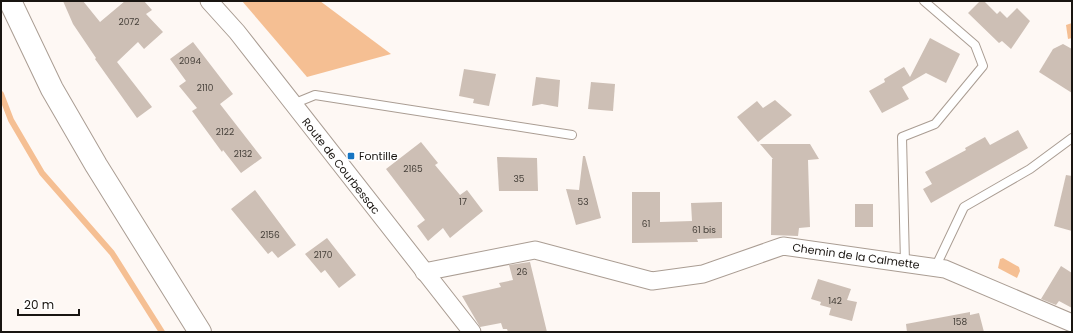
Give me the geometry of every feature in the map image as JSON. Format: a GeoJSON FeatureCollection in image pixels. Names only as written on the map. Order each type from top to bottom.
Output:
{"type":"FeatureCollection","features":[{"type":"Feature","properties":{"kind":"street"},"geometry":{"type":"LineString","coordinates":[[10,1],[52,89],[96,164],[200,332]]}},
{"type":"Feature","properties":{"kind":"street","name":"Route de Courbessac"},"geometry":{"type":"LineString","coordinates":[[210,1],[237,32],[472,332]]}},
{"type":"Feature","properties":{"kind":"street","name":"Chemin de la Calmette"},"geometry":{"type":"LineString","coordinates":[[424,272],[535,250],[652,281],[703,274],[783,246],[945,269],[1072,323]]}},
{"type":"Feature","properties":{"kind":"lane"},"geometry":{"type":"LineString","coordinates":[[905,263],[902,137],[935,124],[983,66],[975,45],[924,1]]}},
{"type":"Feature","properties":{"kind":"lane"},"geometry":{"type":"LineString","coordinates":[[293,104],[315,95],[572,136]]}},
{"type":"Feature","properties":{"kind":"lane"},"geometry":{"type":"LineString","coordinates":[[935,268],[964,207],[1030,169],[1072,138]]}},
{"type":"Feature","properties":{"kind":"shaded area"},"geometry":{"type":"Polygon","coordinates":[[[242,1],[320,1],[391,54],[307,77],[242,1]]]}},
{"type":"Feature","properties":{"kind":"shaded area"},"geometry":{"type":"Polygon","coordinates":[[[1072,23],[1072,38],[1068,39],[1066,25],[1072,23]]]}},
{"type":"Feature","properties":{"kind":"shaded area"},"geometry":{"type":"Polygon","coordinates":[[[1003,258],[1019,267],[1020,271],[1017,278],[998,268],[1000,259],[1003,258]]]}},
{"type":"Feature","properties":{"kind":"building"},"geometry":{"type":"Polygon","coordinates":[[[63,1],[83,1],[100,22],[125,1],[144,1],[152,10],[146,14],[163,32],[144,49],[138,42],[117,62],[152,107],[137,118],[95,59],[96,58],[73,24],[63,1]]]}},
{"type":"Feature","properties":{"kind":"building"},"geometry":{"type":"Polygon","coordinates":[[[980,1],[984,1],[997,14],[1000,11],[1007,18],[1017,8],[1030,21],[1011,49],[1002,41],[999,43],[968,13],[980,1]]]}},
{"type":"Feature","properties":{"kind":"building"},"geometry":{"type":"Polygon","coordinates":[[[930,38],[960,54],[946,83],[926,73],[902,87],[909,99],[882,113],[869,91],[885,82],[884,79],[904,67],[910,77],[930,38]]]}},
{"type":"Feature","properties":{"kind":"building"},"geometry":{"type":"Polygon","coordinates":[[[193,42],[233,94],[220,104],[262,158],[241,173],[223,150],[222,152],[192,111],[197,108],[179,86],[186,81],[170,59],[193,42]]]}},
{"type":"Feature","properties":{"kind":"building"},"geometry":{"type":"Polygon","coordinates":[[[1063,44],[1072,49],[1072,93],[1039,72],[1053,49],[1063,44]]]}},
{"type":"Feature","properties":{"kind":"building"},"geometry":{"type":"Polygon","coordinates":[[[464,69],[496,74],[489,106],[473,103],[474,99],[459,96],[464,69]]]}},
{"type":"Feature","properties":{"kind":"building"},"geometry":{"type":"Polygon","coordinates":[[[536,77],[560,80],[558,107],[542,104],[532,106],[536,77]]]}},
{"type":"Feature","properties":{"kind":"building"},"geometry":{"type":"Polygon","coordinates":[[[591,82],[615,84],[613,111],[588,109],[591,82]]]}},
{"type":"Feature","properties":{"kind":"building"},"geometry":{"type":"Polygon","coordinates":[[[775,100],[792,115],[758,142],[737,117],[757,101],[763,108],[775,100]]]}},
{"type":"Feature","properties":{"kind":"building"},"geometry":{"type":"Polygon","coordinates":[[[1018,130],[1028,148],[931,203],[923,189],[932,184],[925,172],[966,150],[965,148],[985,137],[990,145],[1018,130]]]}},
{"type":"Feature","properties":{"kind":"building"},"geometry":{"type":"Polygon","coordinates":[[[421,142],[438,163],[435,165],[460,195],[467,190],[483,211],[450,238],[443,228],[428,241],[417,226],[425,220],[386,169],[421,142]]]}},
{"type":"Feature","properties":{"kind":"building"},"geometry":{"type":"Polygon","coordinates":[[[760,144],[810,144],[819,159],[808,160],[810,227],[799,228],[798,236],[771,235],[773,159],[760,144]]]}},
{"type":"Feature","properties":{"kind":"building"},"geometry":{"type":"Polygon","coordinates":[[[583,156],[585,156],[601,218],[576,225],[566,189],[579,190],[583,156]]]}},
{"type":"Feature","properties":{"kind":"building"},"geometry":{"type":"Polygon","coordinates":[[[497,157],[537,158],[538,191],[499,191],[497,157]]]}},
{"type":"Feature","properties":{"kind":"building"},"geometry":{"type":"Polygon","coordinates":[[[1066,175],[1072,176],[1072,231],[1054,226],[1066,175]]]}},
{"type":"Feature","properties":{"kind":"building"},"geometry":{"type":"Polygon","coordinates":[[[255,190],[296,245],[278,258],[272,251],[268,254],[231,209],[255,190]]]}},
{"type":"Feature","properties":{"kind":"building"},"geometry":{"type":"Polygon","coordinates":[[[632,192],[660,192],[660,222],[692,221],[691,203],[722,202],[722,238],[697,239],[698,242],[632,243],[632,192]]]}},
{"type":"Feature","properties":{"kind":"building"},"geometry":{"type":"Polygon","coordinates":[[[855,204],[873,204],[873,227],[855,227],[855,204]]]}},
{"type":"Feature","properties":{"kind":"building"},"geometry":{"type":"Polygon","coordinates":[[[327,238],[356,275],[339,288],[325,270],[321,273],[305,254],[327,238]]]}},
{"type":"Feature","properties":{"kind":"building"},"geometry":{"type":"Polygon","coordinates":[[[530,262],[547,332],[508,332],[507,329],[503,329],[501,323],[480,327],[462,296],[501,287],[499,283],[513,280],[509,265],[530,262]]]}},
{"type":"Feature","properties":{"kind":"building"},"geometry":{"type":"Polygon","coordinates":[[[1061,266],[1072,273],[1072,308],[1059,301],[1056,305],[1041,299],[1061,266]]]}},
{"type":"Feature","properties":{"kind":"building"},"geometry":{"type":"Polygon","coordinates":[[[818,279],[851,289],[847,300],[857,302],[852,321],[829,315],[831,308],[820,305],[821,302],[811,299],[818,279]]]}},
{"type":"Feature","properties":{"kind":"building"},"geometry":{"type":"Polygon","coordinates":[[[970,312],[970,315],[979,313],[984,332],[907,332],[906,324],[970,312]]]}},
{"type":"Feature","properties":{"kind":"waterway"},"geometry":{"type":"LineString","coordinates":[[1,94],[11,120],[42,173],[112,253],[162,332]]}},
{"type":"Feature","properties":{"kind":"place","name":"Fontille"},"geometry":{"type":"Point","coordinates":[351,156]}}]}
